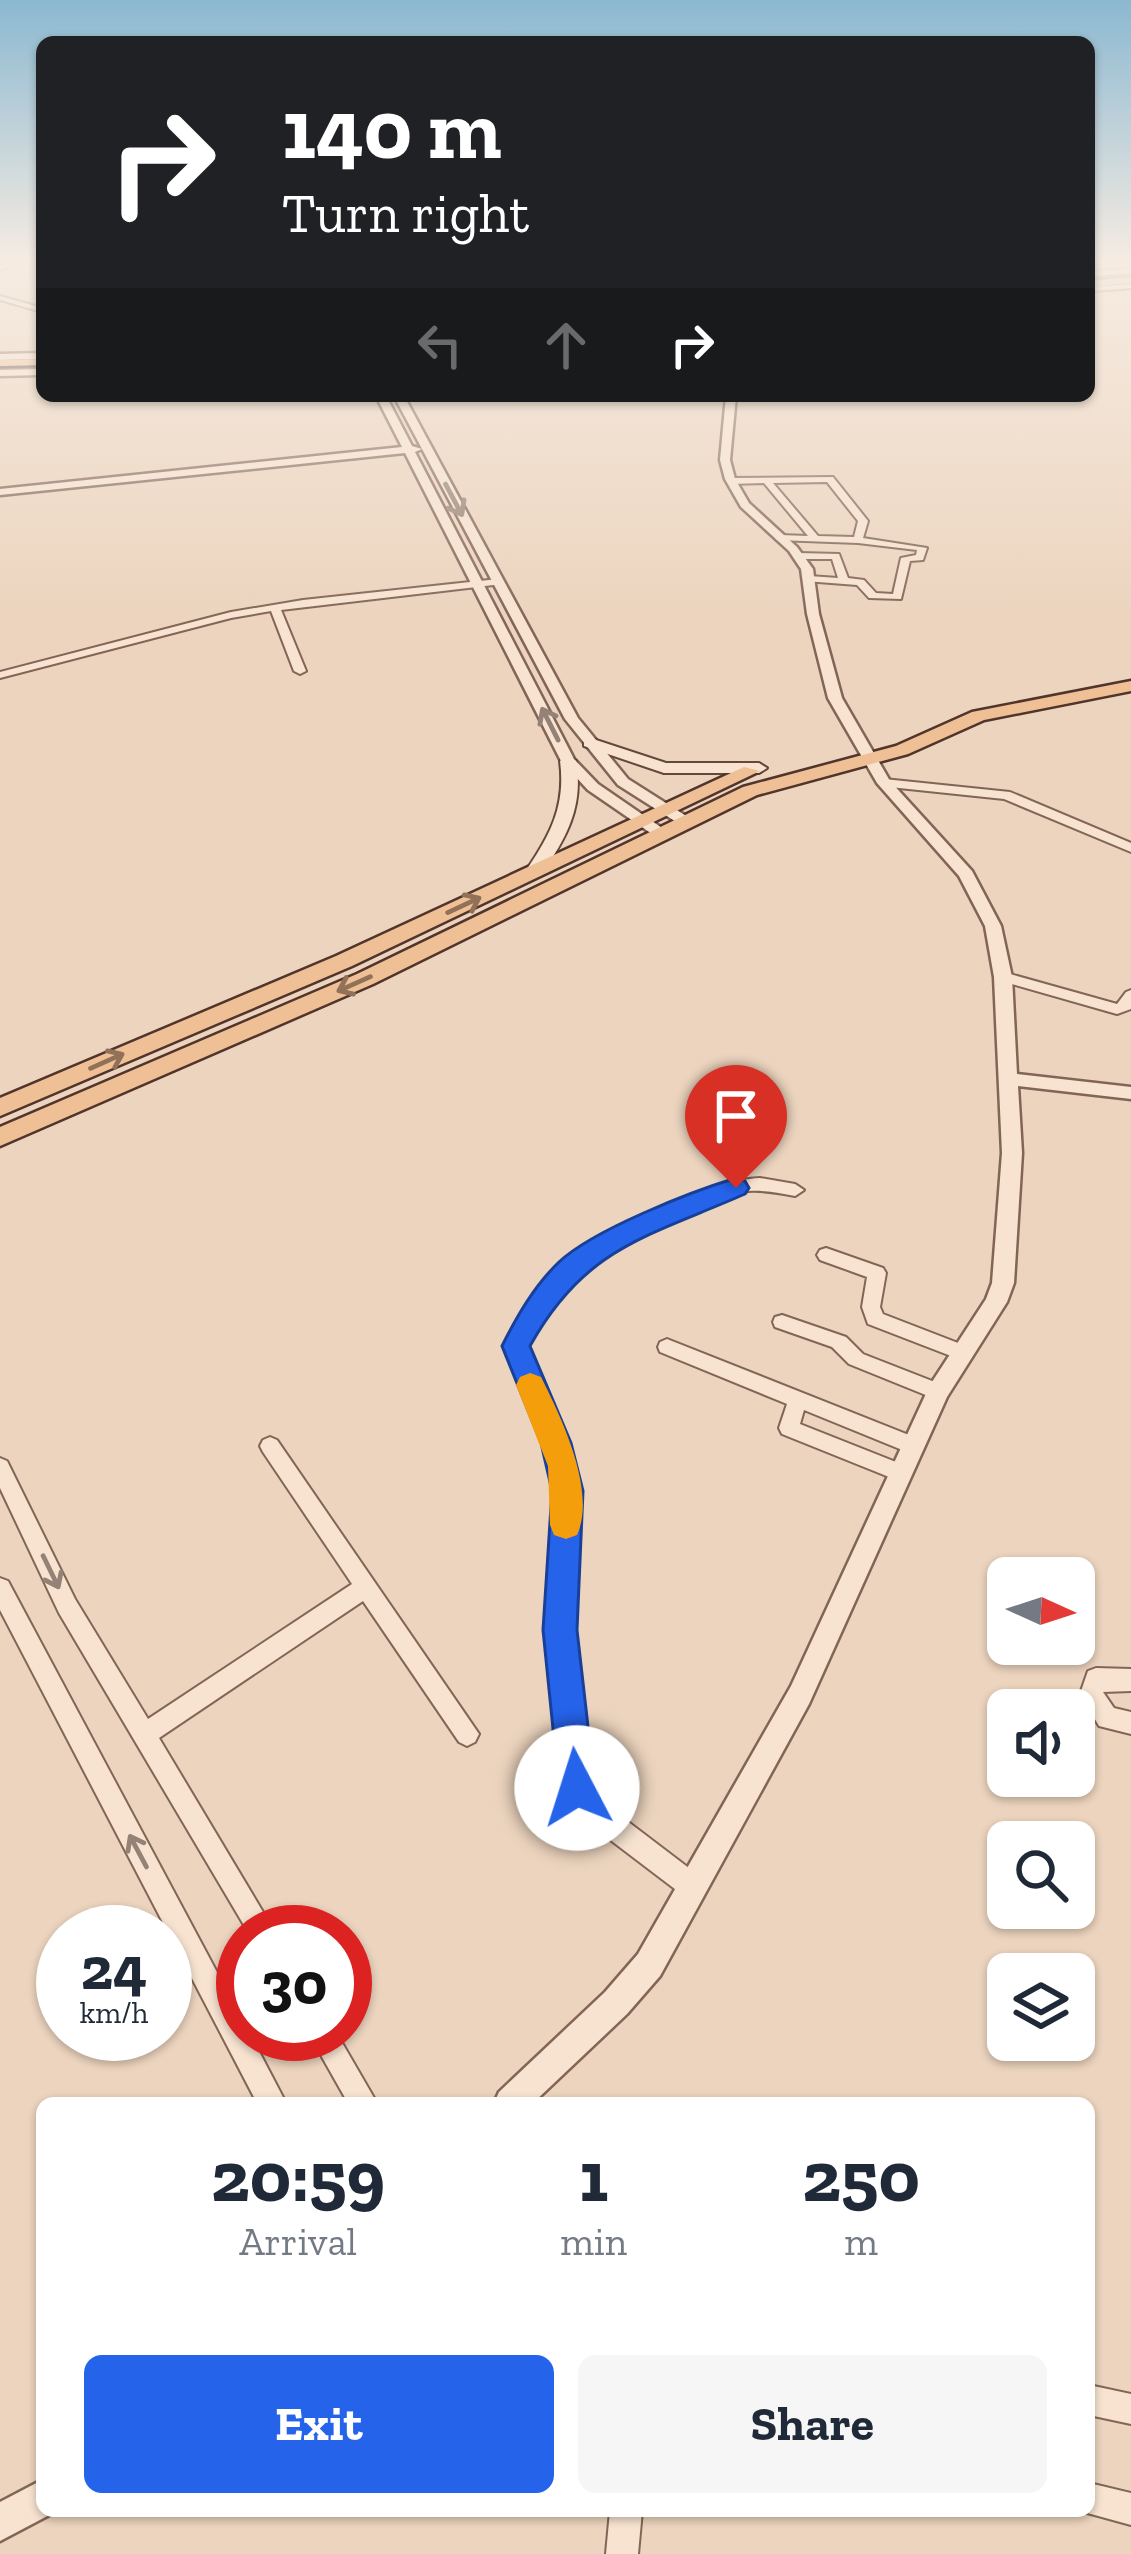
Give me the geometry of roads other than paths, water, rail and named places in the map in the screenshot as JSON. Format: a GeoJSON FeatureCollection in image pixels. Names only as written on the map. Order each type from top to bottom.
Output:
{"type":"FeatureCollection","features":[{"type":"Feature","properties":{"kind":"main road"},"geometry":{"type":"LineString","coordinates":[[5,1104],[344,962],[534,872],[651,826],[686,822],[773,782],[867,751],[1009,690],[1131,670]]}},
{"type":"Feature","properties":{"kind":"main road"},"geometry":{"type":"LineString","coordinates":[[590,743],[664,767],[759,768],[916,746],[978,716],[1131,686]]}},
{"type":"Feature","properties":{"kind":"main road"},"geometry":{"type":"LineString","coordinates":[[534,872],[569,816],[574,796],[568,761]]}},
{"type":"Feature","properties":{"kind":"main road"},"geometry":{"type":"LineString","coordinates":[[0,1138],[365,979],[651,826],[664,808],[759,768]]}},
{"type":"Feature","properties":{"kind":"street"},"geometry":{"type":"LineString","coordinates":[[384,402],[568,761],[593,788],[651,826]]}},
{"type":"Feature","properties":{"kind":"street"},"geometry":{"type":"LineString","coordinates":[[403,402],[572,719],[623,782],[686,822]]}},
{"type":"Feature","properties":{"kind":"street"},"geometry":{"type":"LineString","coordinates":[[516,2097],[616,2003],[649,1965],[800,1695],[898,1472],[938,1392],[1003,1283],[1012,1153],[1010,1079],[1003,977],[993,926],[966,874],[884,783],[835,698],[809,579],[799,556],[745,505],[731,481],[725,460],[730,402]]}},
{"type":"Feature","properties":{"kind":"street"},"geometry":{"type":"LineString","coordinates":[[0,488],[424,444]]}},
{"type":"Feature","properties":{"kind":"street"},"geometry":{"type":"LineString","coordinates":[[731,481],[830,479],[863,520],[858,540]]}},
{"type":"Feature","properties":{"kind":"street"},"geometry":{"type":"LineString","coordinates":[[766,480],[811,534],[922,548],[920,558],[906,559],[898,592],[868,590],[860,582],[809,579]]}},
{"type":"Feature","properties":{"kind":"street"},"geometry":{"type":"LineString","coordinates":[[780,538],[862,527]]}},
{"type":"Feature","properties":{"kind":"street"},"geometry":{"type":"LineString","coordinates":[[799,556],[836,556],[844,580]]}},
{"type":"Feature","properties":{"kind":"street"},"geometry":{"type":"LineString","coordinates":[[0,671],[274,608],[496,578]]}},
{"type":"Feature","properties":{"kind":"street"},"geometry":{"type":"LineString","coordinates":[[0,671],[255,604],[476,581]]}},
{"type":"Feature","properties":{"kind":"street"},"geometry":{"type":"LineString","coordinates":[[274,608],[300,671]]}},
{"type":"Feature","properties":{"kind":"street"},"geometry":{"type":"LineString","coordinates":[[884,783],[1006,795],[1131,848]]}},
{"type":"Feature","properties":{"kind":"street"},"geometry":{"type":"LineString","coordinates":[[1003,977],[1117,1009],[1125,1007],[1131,995]]}},
{"type":"Feature","properties":{"kind":"street"},"geometry":{"type":"LineString","coordinates":[[1010,1079],[1131,1093]]}},
{"type":"Feature","properties":{"kind":"street"},"geometry":{"type":"LineString","coordinates":[[694,1887],[601,1817],[577,1788],[560,1630],[567,1491],[556,1443],[516,1346],[542,1299],[572,1266],[611,1241],[736,1188],[770,1185],[794,1190]]}},
{"type":"Feature","properties":{"kind":"street"},"geometry":{"type":"LineString","coordinates":[[826,1256],[877,1273],[871,1307],[875,1319],[964,1353]]}},
{"type":"Feature","properties":{"kind":"street"},"geometry":{"type":"LineString","coordinates":[[782,1322],[839,1342],[856,1360],[938,1392]]}},
{"type":"Feature","properties":{"kind":"street"},"geometry":{"type":"LineString","coordinates":[[667,1347],[912,1445]]}},
{"type":"Feature","properties":{"kind":"street"},"geometry":{"type":"LineString","coordinates":[[798,1400],[789,1428],[898,1472]]}},
{"type":"Feature","properties":{"kind":"street"},"geometry":{"type":"LineString","coordinates":[[271,1446],[466,1734]]}},
{"type":"Feature","properties":{"kind":"street"},"geometry":{"type":"LineString","coordinates":[[0,1467],[67,1606],[246,1905]]}},
{"type":"Feature","properties":{"kind":"street"},"geometry":{"type":"LineString","coordinates":[[144,1735],[366,1587]]}},
{"type":"Feature","properties":{"kind":"street"},"geometry":{"type":"LineString","coordinates":[[0,1588],[269,2097]]}},
{"type":"Feature","properties":{"kind":"street"},"geometry":{"type":"LineString","coordinates":[[1131,1680],[1104,1676],[1096,1679],[1091,1694],[1107,1718],[1131,1723]]}},
{"type":"Feature","properties":{"kind":"street"},"geometry":{"type":"LineString","coordinates":[[338,2061],[360,2097]]}},
{"type":"Feature","properties":{"kind":"street"},"geometry":{"type":"LineString","coordinates":[[1095,2401],[1131,2410]]}},
{"type":"Feature","properties":{"kind":"street"},"geometry":{"type":"LineString","coordinates":[[1095,2500],[1131,2509]]}},
{"type":"Feature","properties":{"kind":"street"},"geometry":{"type":"LineString","coordinates":[[0,2522],[36,2502]]}},
{"type":"Feature","properties":{"kind":"street"},"geometry":{"type":"LineString","coordinates":[[622,2554],[625,2517]]}}]}
